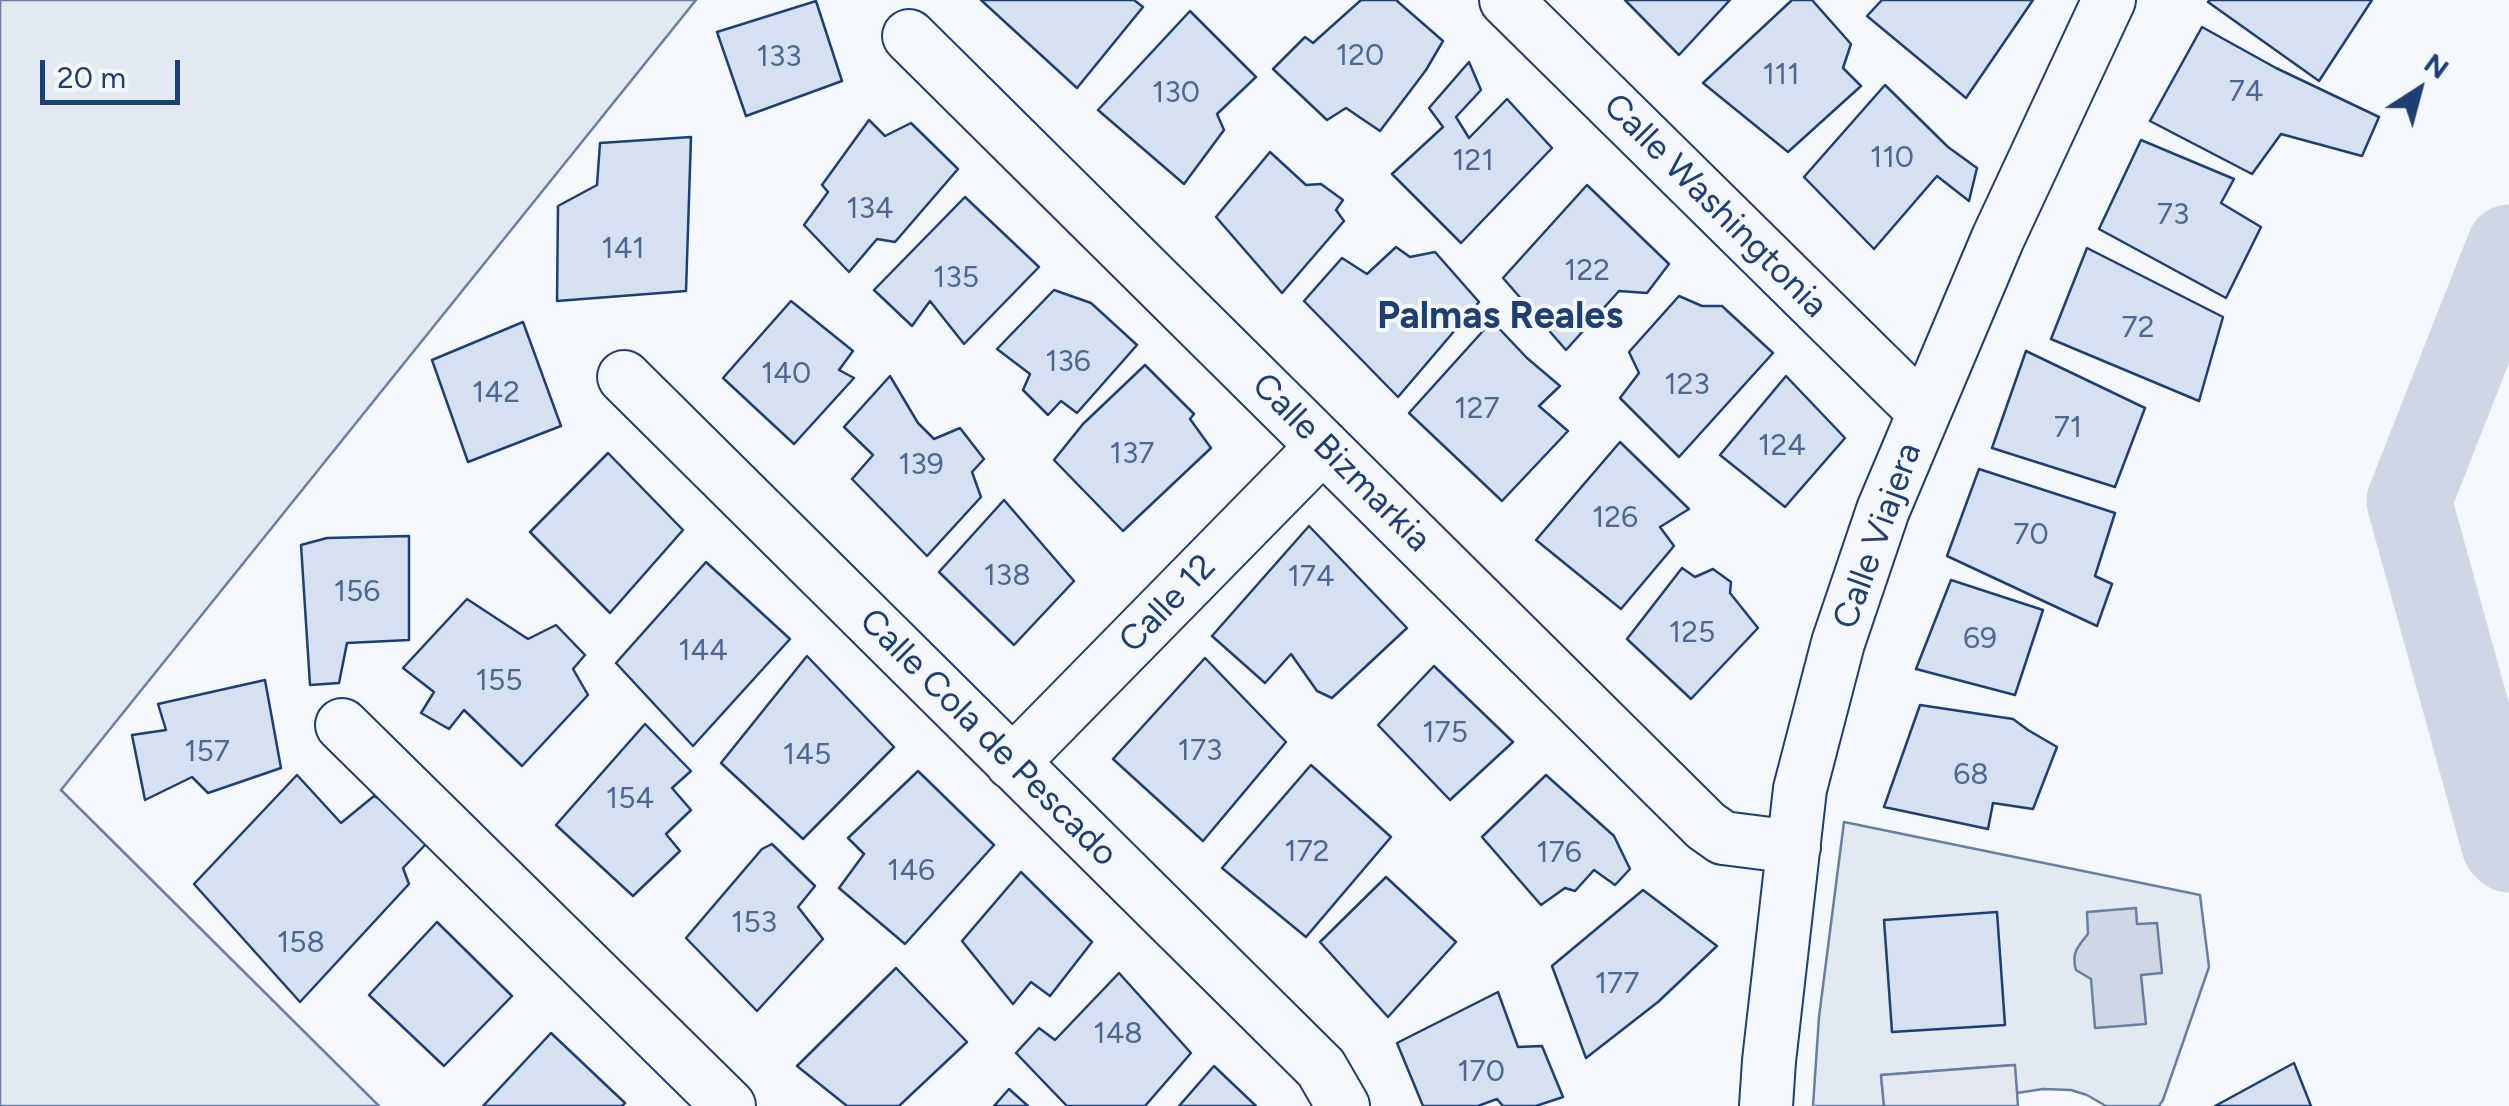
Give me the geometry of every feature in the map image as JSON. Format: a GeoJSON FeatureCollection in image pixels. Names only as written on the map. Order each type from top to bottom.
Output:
{"type":"FeatureCollection","features":[{"type":"Feature","properties":{"kind":"street","name":"Calle Washingtonia"},"geometry":{"type":"LineString","coordinates":[[1506,0],[1924,412]]}},
{"type":"Feature","properties":{"kind":"street","name":"Calle Viajera"},"geometry":{"type":"LineString","coordinates":[[1766,1106],[1800,789],[1838,642],[1883,510],[1924,412],[1998,238],[2109,0]]}},
{"type":"Feature","properties":{"kind":"street","name":"Calle Bizmarkia"},"geometry":{"type":"LineString","coordinates":[[909,36],[1706,826],[1724,838],[1794,847]]}},
{"type":"Feature","properties":{"kind":"street","name":"Calle Cola de Pescado"},"geometry":{"type":"LineString","coordinates":[[624,376],[1321,1068],[1343,1106]]}},
{"type":"Feature","properties":{"kind":"street","name":"Calle 12"},"geometry":{"type":"LineString","coordinates":[[1012,763],[1323,446]]}},
{"type":"Feature","properties":{"kind":"street"},"geometry":{"type":"LineString","coordinates":[[342,725],[729,1106]]}},
{"type":"Feature","properties":{"kind":"shaded area"},"geometry":{"type":"Polygon","coordinates":[[[0,0],[696,0],[61,790],[379,1106],[0,1106],[0,0]]]}},
{"type":"Feature","properties":{"kind":"shaded area"},"geometry":{"type":"Polygon","coordinates":[[[1844,822],[2200,895],[2209,967],[2159,1106],[2106,1106],[2071,1090],[2017,1093],[2014,1065],[1881,1075],[1884,1106],[1813,1106],[1819,1017],[1844,822]]]}},
{"type":"Feature","properties":{"kind":"shaded area"},"geometry":{"type":"Polygon","coordinates":[[[2136,908],[2137,924],[2157,923],[2162,973],[2141,975],[2146,1024],[2095,1028],[2091,979],[2076,970],[2074,959],[2088,934],[2087,912],[2136,908]]]}},
{"type":"Feature","properties":{"kind":"shaded area"},"geometry":{"type":"Polygon","coordinates":[[[2015,1065],[2018,1106],[1884,1106],[1881,1075],[2015,1065]]]}},
{"type":"Feature","properties":{"kind":"building"},"geometry":{"type":"Polygon","coordinates":[[[981,0],[1134,0],[1143,7],[1077,88],[981,0]]]}},
{"type":"Feature","properties":{"kind":"building"},"geometry":{"type":"Polygon","coordinates":[[[1361,0],[1396,0],[1443,41],[1380,131],[1346,108],[1327,120],[1273,69],[1305,37],[1313,43],[1361,0]]]}},
{"type":"Feature","properties":{"kind":"building"},"geometry":{"type":"Polygon","coordinates":[[[1625,0],[1730,0],[1679,55],[1625,0]]]}},
{"type":"Feature","properties":{"kind":"building"},"geometry":{"type":"Polygon","coordinates":[[[1792,0],[1812,0],[1851,44],[1843,68],[1861,86],[1788,152],[1703,83],[1792,0]]]}},
{"type":"Feature","properties":{"kind":"building"},"geometry":{"type":"Polygon","coordinates":[[[1882,0],[2033,0],[1966,98],[1867,16],[1882,0]]]}},
{"type":"Feature","properties":{"kind":"building"},"geometry":{"type":"Polygon","coordinates":[[[2210,0],[2372,0],[2319,81],[2210,0]]]}},
{"type":"Feature","properties":{"kind":"building"},"geometry":{"type":"Polygon","coordinates":[[[816,1],[842,81],[746,116],[717,32],[816,1]]]}},
{"type":"Feature","properties":{"kind":"building"},"geometry":{"type":"Polygon","coordinates":[[[1190,11],[1256,77],[1217,114],[1224,130],[1184,184],[1098,110],[1190,11]]]}},
{"type":"Feature","properties":{"kind":"building"},"geometry":{"type":"Polygon","coordinates":[[[2202,27],[2276,68],[2379,117],[2362,156],[2281,134],[2252,174],[2150,121],[2202,27]]]}},
{"type":"Feature","properties":{"kind":"building"},"geometry":{"type":"Polygon","coordinates":[[[1469,62],[1481,90],[1456,117],[1469,138],[1507,99],[1552,148],[1461,243],[1392,174],[1443,127],[1429,108],[1469,62]]]}},
{"type":"Feature","properties":{"kind":"building"},"geometry":{"type":"Polygon","coordinates":[[[1885,85],[1948,147],[1977,168],[1969,201],[1937,176],[1874,249],[1804,177],[1885,85]]]}},
{"type":"Feature","properties":{"kind":"building"},"geometry":{"type":"Polygon","coordinates":[[[869,120],[885,136],[911,123],[958,169],[895,242],[877,239],[849,272],[804,225],[828,192],[822,185],[869,120]]]}},
{"type":"Feature","properties":{"kind":"building"},"geometry":{"type":"Polygon","coordinates":[[[691,137],[686,291],[557,301],[558,206],[597,185],[600,143],[691,137]]]}},
{"type":"Feature","properties":{"kind":"building"},"geometry":{"type":"Polygon","coordinates":[[[2141,140],[2234,179],[2221,203],[2261,227],[2226,298],[2099,229],[2141,140]]]}},
{"type":"Feature","properties":{"kind":"building"},"geometry":{"type":"Polygon","coordinates":[[[1270,152],[1306,185],[1321,184],[1343,200],[1336,210],[1344,221],[1282,293],[1216,217],[1270,152]]]}},
{"type":"Feature","properties":{"kind":"building"},"geometry":{"type":"Polygon","coordinates":[[[1587,185],[1669,264],[1647,293],[1619,291],[1566,350],[1503,278],[1587,185]]]}},
{"type":"Feature","properties":{"kind":"building"},"geometry":{"type":"Polygon","coordinates":[[[965,197],[1039,267],[964,344],[930,301],[912,326],[874,290],[965,197]]]}},
{"type":"Feature","properties":{"kind":"building"},"geometry":{"type":"Polygon","coordinates":[[[1396,247],[1410,257],[1435,252],[1479,302],[1398,397],[1304,301],[1342,258],[1367,274],[1396,247]]]}},
{"type":"Feature","properties":{"kind":"building"},"geometry":{"type":"Polygon","coordinates":[[[2087,248],[2223,317],[2199,401],[2051,339],[2087,248]]]}},
{"type":"Feature","properties":{"kind":"building"},"geometry":{"type":"Polygon","coordinates":[[[1054,290],[1091,303],[1137,345],[1077,413],[1061,401],[1048,415],[1023,390],[1030,374],[997,349],[1054,290]]]}},
{"type":"Feature","properties":{"kind":"building"},"geometry":{"type":"Polygon","coordinates":[[[1679,296],[1702,306],[1722,306],[1773,353],[1679,457],[1620,398],[1639,373],[1629,352],[1679,296]]]}},
{"type":"Feature","properties":{"kind":"building"},"geometry":{"type":"Polygon","coordinates":[[[791,301],[853,351],[839,370],[854,378],[794,444],[723,378],[791,301]]]}},
{"type":"Feature","properties":{"kind":"building"},"geometry":{"type":"Polygon","coordinates":[[[1492,321],[1560,386],[1539,406],[1568,431],[1502,501],[1409,413],[1492,321]]]}},
{"type":"Feature","properties":{"kind":"building"},"geometry":{"type":"Polygon","coordinates":[[[523,322],[561,426],[468,462],[432,360],[523,322]]]}},
{"type":"Feature","properties":{"kind":"building"},"geometry":{"type":"Polygon","coordinates":[[[2026,351],[2145,408],[2115,487],[1992,448],[2026,351]]]}},
{"type":"Feature","properties":{"kind":"building"},"geometry":{"type":"Polygon","coordinates":[[[1145,365],[1194,414],[1190,419],[1211,448],[1123,531],[1054,460],[1083,424],[1145,365]]]}},
{"type":"Feature","properties":{"kind":"building"},"geometry":{"type":"Polygon","coordinates":[[[890,376],[918,423],[934,439],[960,428],[984,459],[972,472],[981,497],[927,556],[852,479],[873,455],[844,427],[890,376]]]}},
{"type":"Feature","properties":{"kind":"building"},"geometry":{"type":"Polygon","coordinates":[[[1786,376],[1845,438],[1785,507],[1720,455],[1786,376]]]}},
{"type":"Feature","properties":{"kind":"building"},"geometry":{"type":"Polygon","coordinates":[[[1620,442],[1689,509],[1660,527],[1674,546],[1621,609],[1536,540],[1620,442]]]}},
{"type":"Feature","properties":{"kind":"building"},"geometry":{"type":"Polygon","coordinates":[[[608,453],[683,530],[610,613],[530,532],[608,453]]]}},
{"type":"Feature","properties":{"kind":"building"},"geometry":{"type":"Polygon","coordinates":[[[1979,469],[2115,513],[2095,576],[2112,584],[2097,626],[1947,556],[1979,469]]]}},
{"type":"Feature","properties":{"kind":"building"},"geometry":{"type":"Polygon","coordinates":[[[1004,500],[1074,581],[1014,645],[939,572],[1004,500]]]}},
{"type":"Feature","properties":{"kind":"building"},"geometry":{"type":"Polygon","coordinates":[[[1309,526],[1407,628],[1332,698],[1317,691],[1291,654],[1265,683],[1212,636],[1309,526]]]}},
{"type":"Feature","properties":{"kind":"building"},"geometry":{"type":"Polygon","coordinates":[[[409,536],[409,640],[347,643],[339,683],[310,685],[301,545],[327,538],[409,536]]]}},
{"type":"Feature","properties":{"kind":"building"},"geometry":{"type":"Polygon","coordinates":[[[706,562],[790,639],[693,746],[616,663],[706,562]]]}},
{"type":"Feature","properties":{"kind":"building"},"geometry":{"type":"Polygon","coordinates":[[[1682,568],[1695,577],[1713,569],[1731,582],[1730,593],[1758,628],[1691,699],[1627,639],[1682,568]]]}},
{"type":"Feature","properties":{"kind":"building"},"geometry":{"type":"Polygon","coordinates":[[[1951,580],[2043,610],[2015,695],[1916,669],[1951,580]]]}},
{"type":"Feature","properties":{"kind":"building"},"geometry":{"type":"Polygon","coordinates":[[[467,599],[528,639],[556,625],[585,655],[573,669],[588,695],[522,766],[464,710],[449,729],[421,713],[434,692],[403,668],[467,599]]]}},
{"type":"Feature","properties":{"kind":"building"},"geometry":{"type":"Polygon","coordinates":[[[807,656],[894,747],[803,839],[721,763],[807,656]]]}},
{"type":"Feature","properties":{"kind":"building"},"geometry":{"type":"Polygon","coordinates":[[[1205,658],[1286,742],[1203,841],[1113,759],[1205,658]]]}},
{"type":"Feature","properties":{"kind":"building"},"geometry":{"type":"Polygon","coordinates":[[[1434,666],[1513,742],[1450,800],[1378,725],[1434,666]]]}},
{"type":"Feature","properties":{"kind":"building"},"geometry":{"type":"Polygon","coordinates":[[[265,680],[281,768],[208,793],[192,777],[145,800],[132,735],[166,730],[158,704],[265,680]]]}},
{"type":"Feature","properties":{"kind":"building"},"geometry":{"type":"Polygon","coordinates":[[[1920,705],[2013,719],[2057,747],[2033,809],[1993,803],[1988,829],[1884,807],[1920,705]]]}},
{"type":"Feature","properties":{"kind":"building"},"geometry":{"type":"Polygon","coordinates":[[[645,724],[691,771],[672,788],[691,810],[666,834],[680,851],[633,896],[556,825],[645,724]]]}},
{"type":"Feature","properties":{"kind":"building"},"geometry":{"type":"Polygon","coordinates":[[[1311,765],[1391,837],[1306,937],[1222,868],[1311,765]]]}},
{"type":"Feature","properties":{"kind":"building"},"geometry":{"type":"Polygon","coordinates":[[[918,771],[994,845],[905,944],[839,888],[864,854],[848,838],[918,771]]]}},
{"type":"Feature","properties":{"kind":"building"},"geometry":{"type":"Polygon","coordinates":[[[297,775],[341,823],[374,796],[397,809],[427,843],[403,868],[409,884],[300,1002],[194,884],[297,775]]]}},
{"type":"Feature","properties":{"kind":"building"},"geometry":{"type":"Polygon","coordinates":[[[1546,775],[1614,836],[1630,869],[1615,885],[1594,870],[1575,891],[1565,888],[1541,905],[1482,837],[1546,775]]]}},
{"type":"Feature","properties":{"kind":"building"},"geometry":{"type":"Polygon","coordinates":[[[772,844],[815,886],[798,907],[823,939],[757,1011],[686,938],[762,849],[772,844]]]}},
{"type":"Feature","properties":{"kind":"building"},"geometry":{"type":"Polygon","coordinates":[[[1021,872],[1092,942],[1050,996],[1031,982],[1013,1004],[962,941],[1021,872]]]}},
{"type":"Feature","properties":{"kind":"building"},"geometry":{"type":"Polygon","coordinates":[[[1386,877],[1456,942],[1388,1017],[1320,942],[1386,877]]]}},
{"type":"Feature","properties":{"kind":"building"},"geometry":{"type":"Polygon","coordinates":[[[1643,890],[1717,946],[1658,1002],[1586,1058],[1552,966],[1643,890]]]}},
{"type":"Feature","properties":{"kind":"building"},"geometry":{"type":"Polygon","coordinates":[[[1997,912],[2005,1025],[1892,1032],[1884,920],[1997,912]]]}},
{"type":"Feature","properties":{"kind":"building"},"geometry":{"type":"Polygon","coordinates":[[[437,922],[512,996],[444,1066],[369,995],[437,922]]]}},
{"type":"Feature","properties":{"kind":"building"},"geometry":{"type":"Polygon","coordinates":[[[896,968],[967,1042],[899,1106],[847,1106],[797,1066],[896,968]]]}},
{"type":"Feature","properties":{"kind":"building"},"geometry":{"type":"Polygon","coordinates":[[[1119,973],[1191,1053],[1145,1106],[1067,1106],[1016,1053],[1039,1028],[1055,1040],[1119,973]]]}},
{"type":"Feature","properties":{"kind":"building"},"geometry":{"type":"Polygon","coordinates":[[[1498,992],[1518,1047],[1542,1046],[1563,1097],[1536,1106],[1503,1106],[1497,1099],[1478,1106],[1423,1106],[1397,1043],[1498,992]]]}},
{"type":"Feature","properties":{"kind":"building"},"geometry":{"type":"Polygon","coordinates":[[[551,1033],[625,1103],[483,1106],[551,1033]]]}},
{"type":"Feature","properties":{"kind":"building"},"geometry":{"type":"Polygon","coordinates":[[[2294,1063],[2311,1106],[2215,1106],[2294,1063]]]}},
{"type":"Feature","properties":{"kind":"building"},"geometry":{"type":"Polygon","coordinates":[[[1214,1066],[1256,1106],[1179,1106],[1214,1066]]]}},
{"type":"Feature","properties":{"kind":"building"},"geometry":{"type":"Polygon","coordinates":[[[1009,1089],[1028,1106],[994,1106],[1009,1089]]]}},
{"type":"Feature","properties":{"kind":"waterway"},"geometry":{"type":"LineString","coordinates":[[2509,247],[2409,501],[2504,845],[2509,850]]}},
{"type":"Feature","properties":{"kind":"district","name":"Palmas Reales"},"geometry":{"type":"Point","coordinates":[1500,317]}}]}
